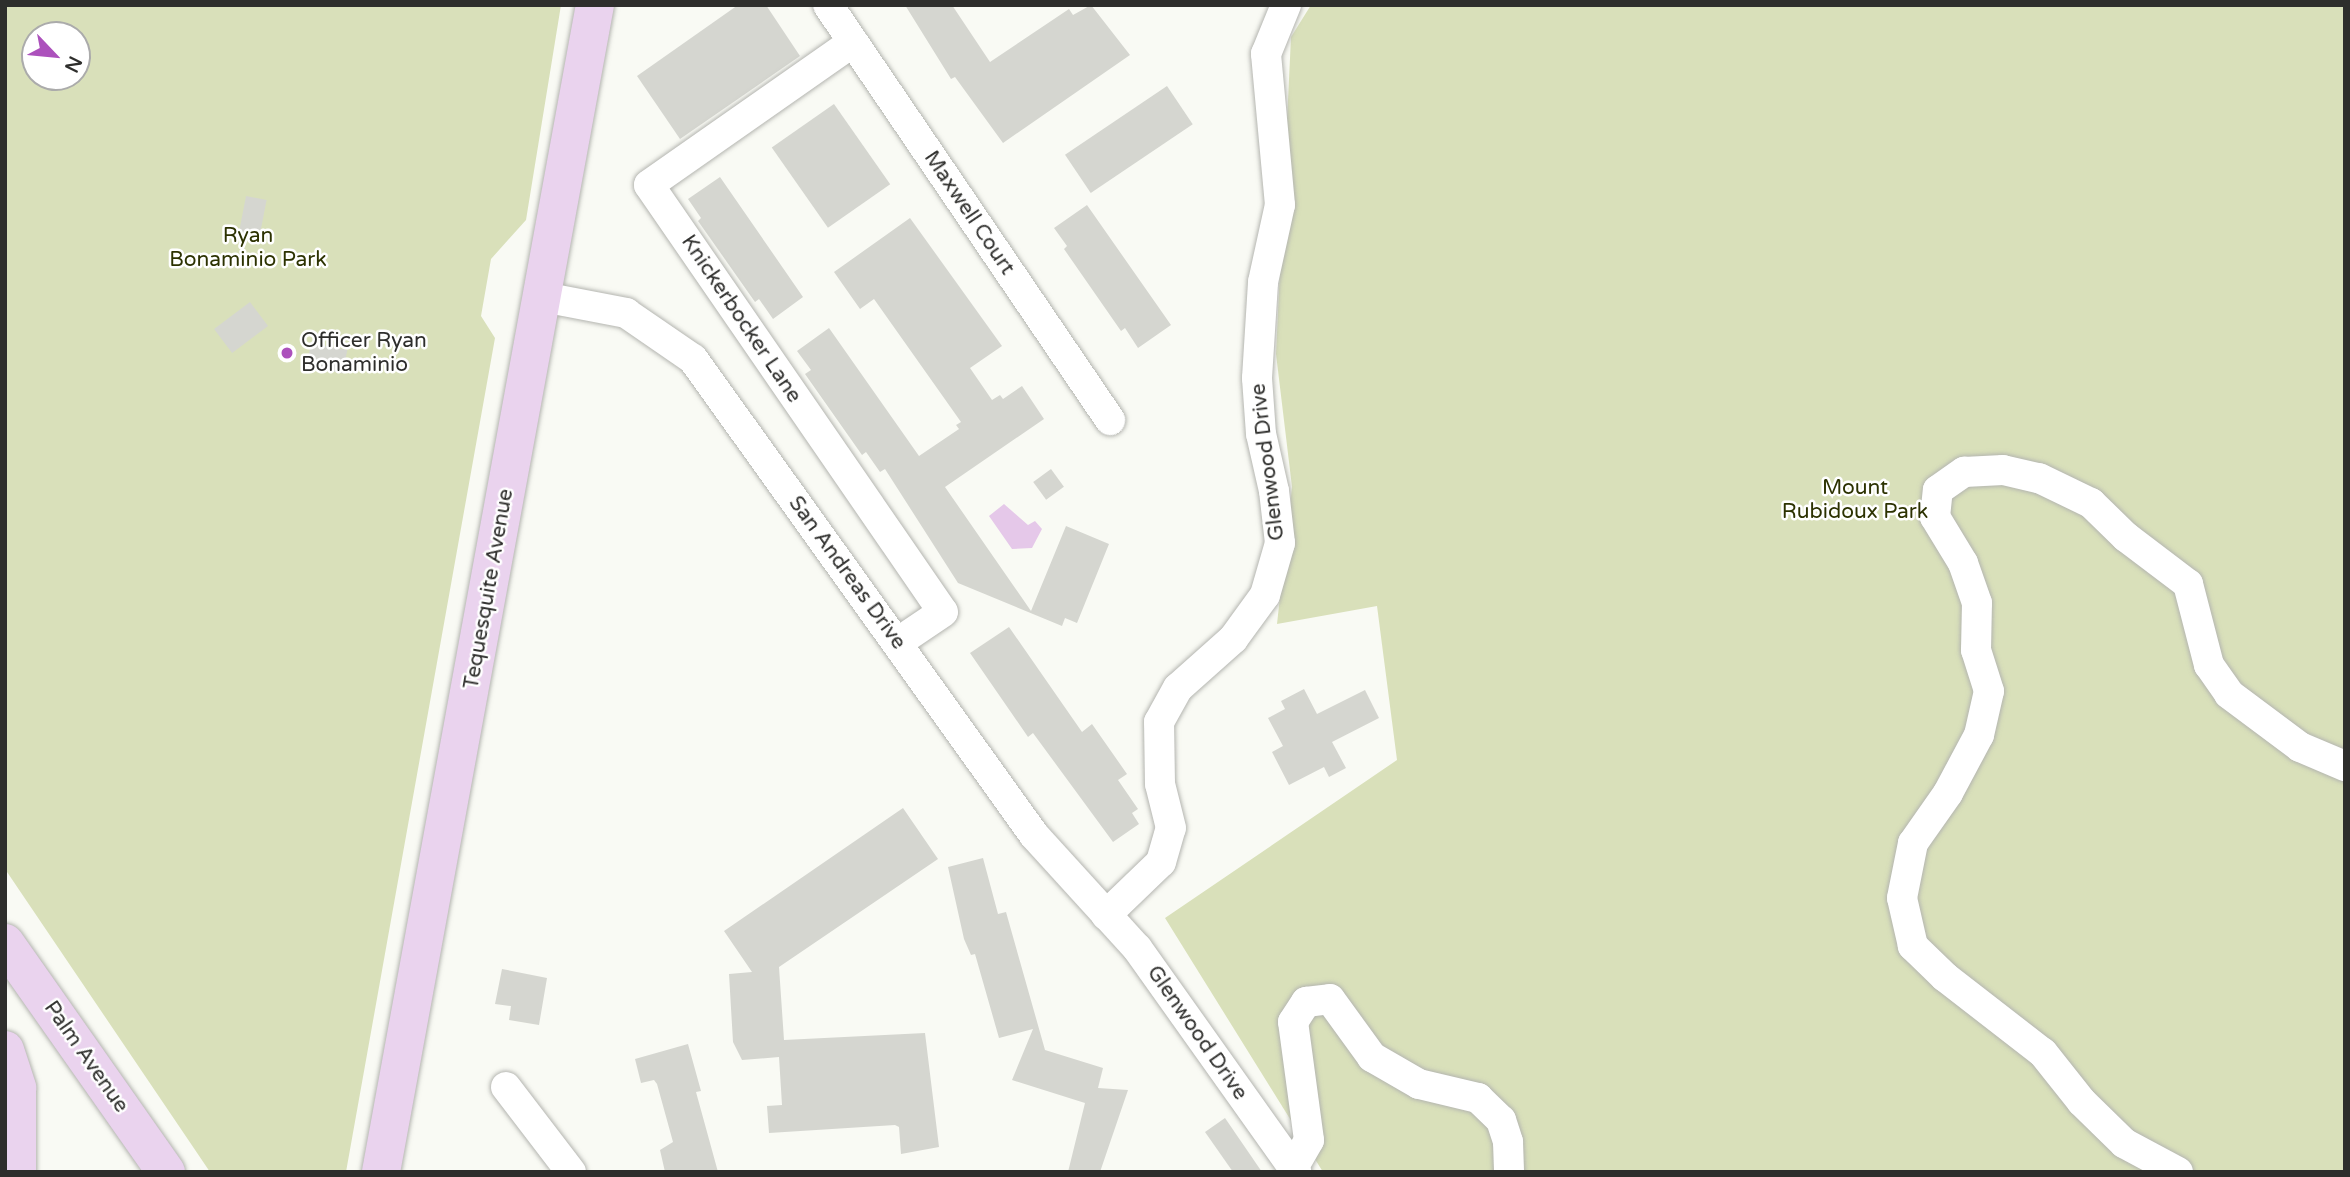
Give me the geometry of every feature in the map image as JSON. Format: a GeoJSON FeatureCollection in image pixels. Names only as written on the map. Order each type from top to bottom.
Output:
{"type":"FeatureCollection","features":[{"type":"Feature","properties":{"kind":"street","name":"Tequesquite Avenue"},"geometry":{"type":"LineString","coordinates":[[381,1172],[595,5]]}},
{"type":"Feature","properties":{"kind":"street","name":"Maxwell Court"},"geometry":{"type":"LineString","coordinates":[[828,5],[1110,420]]}},
{"type":"Feature","properties":{"kind":"street","name":"Glenwood Drive"},"geometry":{"type":"LineString","coordinates":[[1286,5],[1266,54],[1280,205],[1263,282],[1257,378],[1261,434],[1280,542],[1265,595],[1233,639],[1178,688],[1159,722],[1160,784],[1171,828],[1161,862],[1106,915],[1137,948],[1294,1170]]}},
{"type":"Feature","properties":{"kind":"street","name":"Knickerbocker Lane"},"geometry":{"type":"LineString","coordinates":[[853,42],[649,185],[943,612],[897,643]]}},
{"type":"Feature","properties":{"kind":"street","name":"San Andreas Drive"},"geometry":{"type":"LineString","coordinates":[[543,297],[626,313],[693,359],[1034,835],[1106,915]]}},
{"type":"Feature","properties":{"kind":"street"},"geometry":{"type":"LineString","coordinates":[[2178,1172],[2124,1143],[2082,1102],[2043,1053],[1945,978],[1913,946],[1902,898],[1913,843],[1948,793],[1979,735],[1989,691],[1976,650],[1977,603],[1963,563],[1934,517],[1938,490],[1964,472],[2003,470],[2039,478],[2091,503],[2126,537],[2189,584],[2209,665],[2229,694],[2300,747],[2345,766]]}},
{"type":"Feature","properties":{"kind":"street","name":"Palm Avenue"},"geometry":{"type":"LineString","coordinates":[[5,943],[166,1172]]}},
{"type":"Feature","properties":{"kind":"street"},"geometry":{"type":"LineString","coordinates":[[1294,1170],[1309,1140],[1293,1021],[1306,1002],[1330,999],[1372,1057],[1419,1084],[1478,1098],[1501,1120],[1508,1142],[1509,1172]]}},
{"type":"Feature","properties":{"kind":"street"},"geometry":{"type":"LineString","coordinates":[[5,1050],[17,1088],[18,1172]]}},
{"type":"Feature","properties":{"kind":"street"},"geometry":{"type":"LineString","coordinates":[[506,1087],[570,1172]]}},
{"type":"Feature","properties":{"kind":"green space","name":"Ryan Bonaminio Park"},"geometry":{"type":"Polygon","coordinates":[[[5,5],[561,5],[526,220],[491,259],[481,316],[495,338],[346,1172],[210,1172],[5,869],[5,5]]]}},
{"type":"Feature","properties":{"kind":"green space","name":"Mount Rubidoux Park"},"geometry":{"type":"Polygon","coordinates":[[[1311,5],[2345,5],[2345,1172],[1323,1172],[1165,918],[1397,760],[1377,606],[1277,624],[1292,487],[1276,354],[1291,37],[1311,5]]]}},
{"type":"Feature","properties":{"kind":"shaded area"},"geometry":{"type":"Polygon","coordinates":[[[1004,504],[1028,525],[1035,521],[1042,529],[1032,548],[1012,549],[989,516],[1004,504]]]}},
{"type":"Feature","properties":{"kind":"building"},"geometry":{"type":"Polygon","coordinates":[[[738,5],[766,5],[800,56],[680,139],[637,76],[738,5]]]}},
{"type":"Feature","properties":{"kind":"building"},"geometry":{"type":"Polygon","coordinates":[[[905,5],[952,5],[990,62],[1069,9],[1073,15],[1091,5],[1130,55],[1003,143],[955,77],[951,79],[905,5]]]}},
{"type":"Feature","properties":{"kind":"building"},"geometry":{"type":"Polygon","coordinates":[[[1167,86],[1193,124],[1091,193],[1065,155],[1167,86]]]}},
{"type":"Feature","properties":{"kind":"building"},"geometry":{"type":"Polygon","coordinates":[[[834,104],[890,184],[828,228],[772,148],[834,104]]]}},
{"type":"Feature","properties":{"kind":"building"},"geometry":{"type":"Polygon","coordinates":[[[720,177],[803,297],[773,319],[759,299],[755,302],[698,221],[701,218],[688,199],[720,177]]]}},
{"type":"Feature","properties":{"kind":"building"},"geometry":{"type":"Polygon","coordinates":[[[246,196],[267,200],[259,239],[238,235],[246,196]]]}},
{"type":"Feature","properties":{"kind":"building"},"geometry":{"type":"Polygon","coordinates":[[[1087,205],[1171,325],[1138,348],[1125,328],[1121,331],[1064,249],[1067,246],[1054,228],[1087,205]]]}},
{"type":"Feature","properties":{"kind":"building"},"geometry":{"type":"Polygon","coordinates":[[[910,218],[1002,346],[970,368],[992,400],[1000,395],[1003,399],[1022,386],[1044,419],[945,487],[1031,611],[1066,526],[1109,544],[1077,623],[1065,618],[1062,626],[958,583],[885,469],[880,472],[866,452],[862,455],[805,374],[811,370],[797,351],[829,328],[919,456],[959,429],[956,425],[961,422],[874,299],[860,309],[834,272],[910,218]]]}},
{"type":"Feature","properties":{"kind":"building"},"geometry":{"type":"Polygon","coordinates":[[[250,302],[268,326],[232,353],[214,329],[250,302]]]}},
{"type":"Feature","properties":{"kind":"building"},"geometry":{"type":"Polygon","coordinates":[[[311,343],[347,350],[343,374],[306,367],[311,343]]]}},
{"type":"Feature","properties":{"kind":"building"},"geometry":{"type":"Polygon","coordinates":[[[1051,469],[1064,487],[1046,500],[1033,482],[1051,469]]]}},
{"type":"Feature","properties":{"kind":"building"},"geometry":{"type":"Polygon","coordinates":[[[1009,627],[1082,732],[1092,724],[1127,774],[1118,780],[1138,809],[1132,813],[1139,824],[1113,842],[1033,733],[1028,737],[970,653],[1009,627]]]}},
{"type":"Feature","properties":{"kind":"building"},"geometry":{"type":"Polygon","coordinates":[[[1304,689],[1317,714],[1365,690],[1379,718],[1332,742],[1346,768],[1329,777],[1324,767],[1289,785],[1272,752],[1283,746],[1268,718],[1285,709],[1281,701],[1304,689]]]}},
{"type":"Feature","properties":{"kind":"building"},"geometry":{"type":"Polygon","coordinates":[[[903,808],[938,859],[779,967],[784,1040],[925,1033],[939,1147],[901,1154],[899,1127],[895,1125],[769,1133],[767,1106],[782,1105],[779,1057],[742,1060],[733,1042],[729,974],[752,972],[724,931],[903,808]]]}},
{"type":"Feature","properties":{"kind":"building"},"geometry":{"type":"Polygon","coordinates":[[[983,858],[998,914],[1006,912],[1045,1050],[1103,1068],[1098,1088],[1128,1090],[1100,1172],[1068,1172],[1085,1103],[1012,1080],[1033,1029],[999,1038],[975,954],[971,955],[964,939],[948,867],[983,858]]]}},
{"type":"Feature","properties":{"kind":"building"},"geometry":{"type":"Polygon","coordinates":[[[502,969],[547,978],[539,1025],[509,1020],[511,1006],[495,1004],[502,969]]]}},
{"type":"Feature","properties":{"kind":"building"},"geometry":{"type":"Polygon","coordinates":[[[688,1044],[701,1091],[696,1092],[718,1172],[665,1172],[660,1150],[673,1142],[657,1084],[654,1080],[641,1083],[635,1059],[688,1044]]]}},
{"type":"Feature","properties":{"kind":"building"},"geometry":{"type":"Polygon","coordinates":[[[1225,1118],[1262,1172],[1233,1172],[1205,1132],[1225,1118]]]}},
{"type":"Feature","properties":{"kind":"place","name":"Officer Ryan Bonaminio"},"geometry":{"type":"Point","coordinates":[287,353]}}]}
